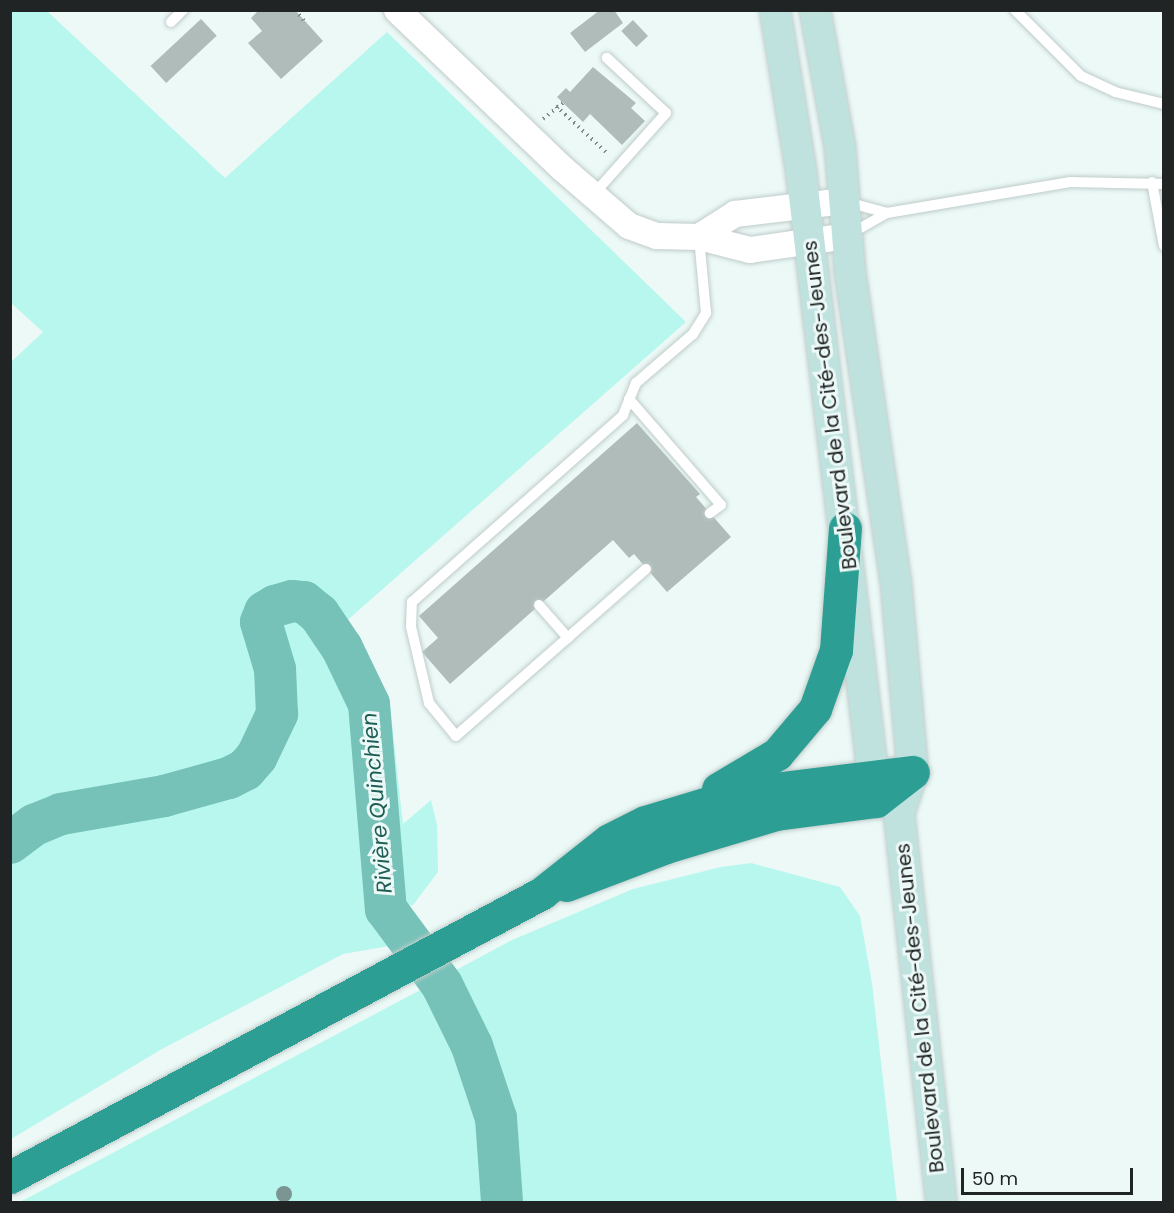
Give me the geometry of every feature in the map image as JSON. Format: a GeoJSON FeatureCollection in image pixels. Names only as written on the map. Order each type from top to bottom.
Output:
{"type":"FeatureCollection","features":[{"type":"Feature","properties":{"kind":"highway"},"geometry":{"type":"LineString","coordinates":[[542,893],[609,840],[678,810],[762,766],[792,740],[815,709],[836,650],[845,528]]}},
{"type":"Feature","properties":{"kind":"highway"},"geometry":{"type":"LineString","coordinates":[[10,1183],[40,1164],[542,893],[666,847],[776,813],[883,797],[913,772]]}},
{"type":"Feature","properties":{"kind":"highway"},"geometry":{"type":"LineString","coordinates":[[678,810],[741,793],[883,797]]}},
{"type":"Feature","properties":{"kind":"highway"},"geometry":{"type":"LineString","coordinates":[[10,1177],[40,1164]]}},
{"type":"Feature","properties":{"kind":"main road","name":"Boulevard de la Cité-des-Jeunes"},"geometry":{"type":"LineString","coordinates":[[775,10],[806,205],[845,528],[941,1203]]}},
{"type":"Feature","properties":{"kind":"main road","name":"Boulevard de la Cité-des-Jeunes"},"geometry":{"type":"LineString","coordinates":[[815,10],[840,147],[847,236],[896,583],[913,772]]}},
{"type":"Feature","properties":{"kind":"street"},"geometry":{"type":"LineString","coordinates":[[397,10],[593,195],[629,226],[657,236],[699,237],[750,250],[847,236]]}},
{"type":"Feature","properties":{"kind":"street"},"geometry":{"type":"LineString","coordinates":[[699,237],[735,214],[844,201]]}},
{"type":"Feature","properties":{"kind":"lane"},"geometry":{"type":"LineString","coordinates":[[171,22],[183,10]]}},
{"type":"Feature","properties":{"kind":"lane"},"geometry":{"type":"LineString","coordinates":[[1016,10],[1081,76],[1115,92],[1164,104]]}},
{"type":"Feature","properties":{"kind":"lane"},"geometry":{"type":"LineString","coordinates":[[593,195],[636,138],[666,113],[607,58]]}},
{"type":"Feature","properties":{"kind":"lane"},"geometry":{"type":"LineString","coordinates":[[847,236],[887,213],[1070,182],[1164,184]]}},
{"type":"Feature","properties":{"kind":"lane"},"geometry":{"type":"LineString","coordinates":[[1152,182],[1164,246]]}},
{"type":"Feature","properties":{"kind":"lane"},"geometry":{"type":"LineString","coordinates":[[844,201],[887,213]]}},
{"type":"Feature","properties":{"kind":"lane"},"geometry":{"type":"LineString","coordinates":[[646,569],[456,736],[423,693],[409,610],[412,602],[622,415],[636,383],[701,324],[705,298],[699,237]]}},
{"type":"Feature","properties":{"kind":"lane"},"geometry":{"type":"LineString","coordinates":[[629,399],[721,505],[710,513]]}},
{"type":"Feature","properties":{"kind":"lane"},"geometry":{"type":"LineString","coordinates":[[538,605],[568,638]]}},
{"type":"Feature","properties":{"kind":"path"},"geometry":{"type":"LineString","coordinates":[[295,10],[306,23]]}},
{"type":"Feature","properties":{"kind":"path"},"geometry":{"type":"LineString","coordinates":[[535,128],[556,106],[563,103]]}},
{"type":"Feature","properties":{"kind":"path"},"geometry":{"type":"LineString","coordinates":[[556,106],[597,145]]}},
{"type":"Feature","properties":{"kind":"shaded area"},"geometry":{"type":"Polygon","coordinates":[[[10,11],[47,11],[225,178],[387,32],[686,322],[343,624],[390,705],[403,824],[431,800],[437,825],[438,872],[413,905],[374,911],[395,945],[343,954],[162,1049],[11,1139],[10,363],[43,332],[11,303],[10,11]]]}},
{"type":"Feature","properties":{"kind":"shaded area"},"geometry":{"type":"Polygon","coordinates":[[[751,863],[840,887],[860,916],[872,983],[897,1202],[20,1202],[426,987],[455,1022],[463,1055],[465,1094],[489,1073],[483,1052],[447,975],[512,940],[633,889],[721,867],[751,863]]]}},
{"type":"Feature","properties":{"kind":"building"},"geometry":{"type":"Polygon","coordinates":[[[259,10],[295,10],[323,41],[281,79],[248,43],[262,31],[251,18],[259,10]]]}},
{"type":"Feature","properties":{"kind":"building"},"geometry":{"type":"Polygon","coordinates":[[[600,10],[614,10],[623,23],[585,52],[570,33],[600,10]]]}},
{"type":"Feature","properties":{"kind":"building"},"geometry":{"type":"Polygon","coordinates":[[[201,19],[217,36],[166,83],[151,66],[201,19]]]}},
{"type":"Feature","properties":{"kind":"building"},"geometry":{"type":"Polygon","coordinates":[[[633,20],[648,36],[636,47],[621,31],[633,20]]]}},
{"type":"Feature","properties":{"kind":"building"},"geometry":{"type":"Polygon","coordinates":[[[593,67],[636,103],[631,108],[645,121],[622,145],[590,114],[583,122],[557,97],[566,88],[570,92],[593,67]]]}},
{"type":"Feature","properties":{"kind":"building"},"geometry":{"type":"Polygon","coordinates":[[[637,423],[700,494],[696,497],[731,537],[667,592],[634,554],[629,558],[613,540],[450,684],[422,652],[438,638],[419,616],[637,423]]]}},
{"type":"Feature","properties":{"kind":"waterway","name":"Rivière Quinchien"},"geometry":{"type":"LineString","coordinates":[[10,843],[34,825],[61,814],[164,796],[229,778],[245,770],[257,756],[277,714],[275,669],[261,622],[265,612],[275,606],[292,601],[304,602],[319,614],[342,648],[369,704],[386,909],[442,985],[472,1046],[496,1118],[502,1202]]}}]}
